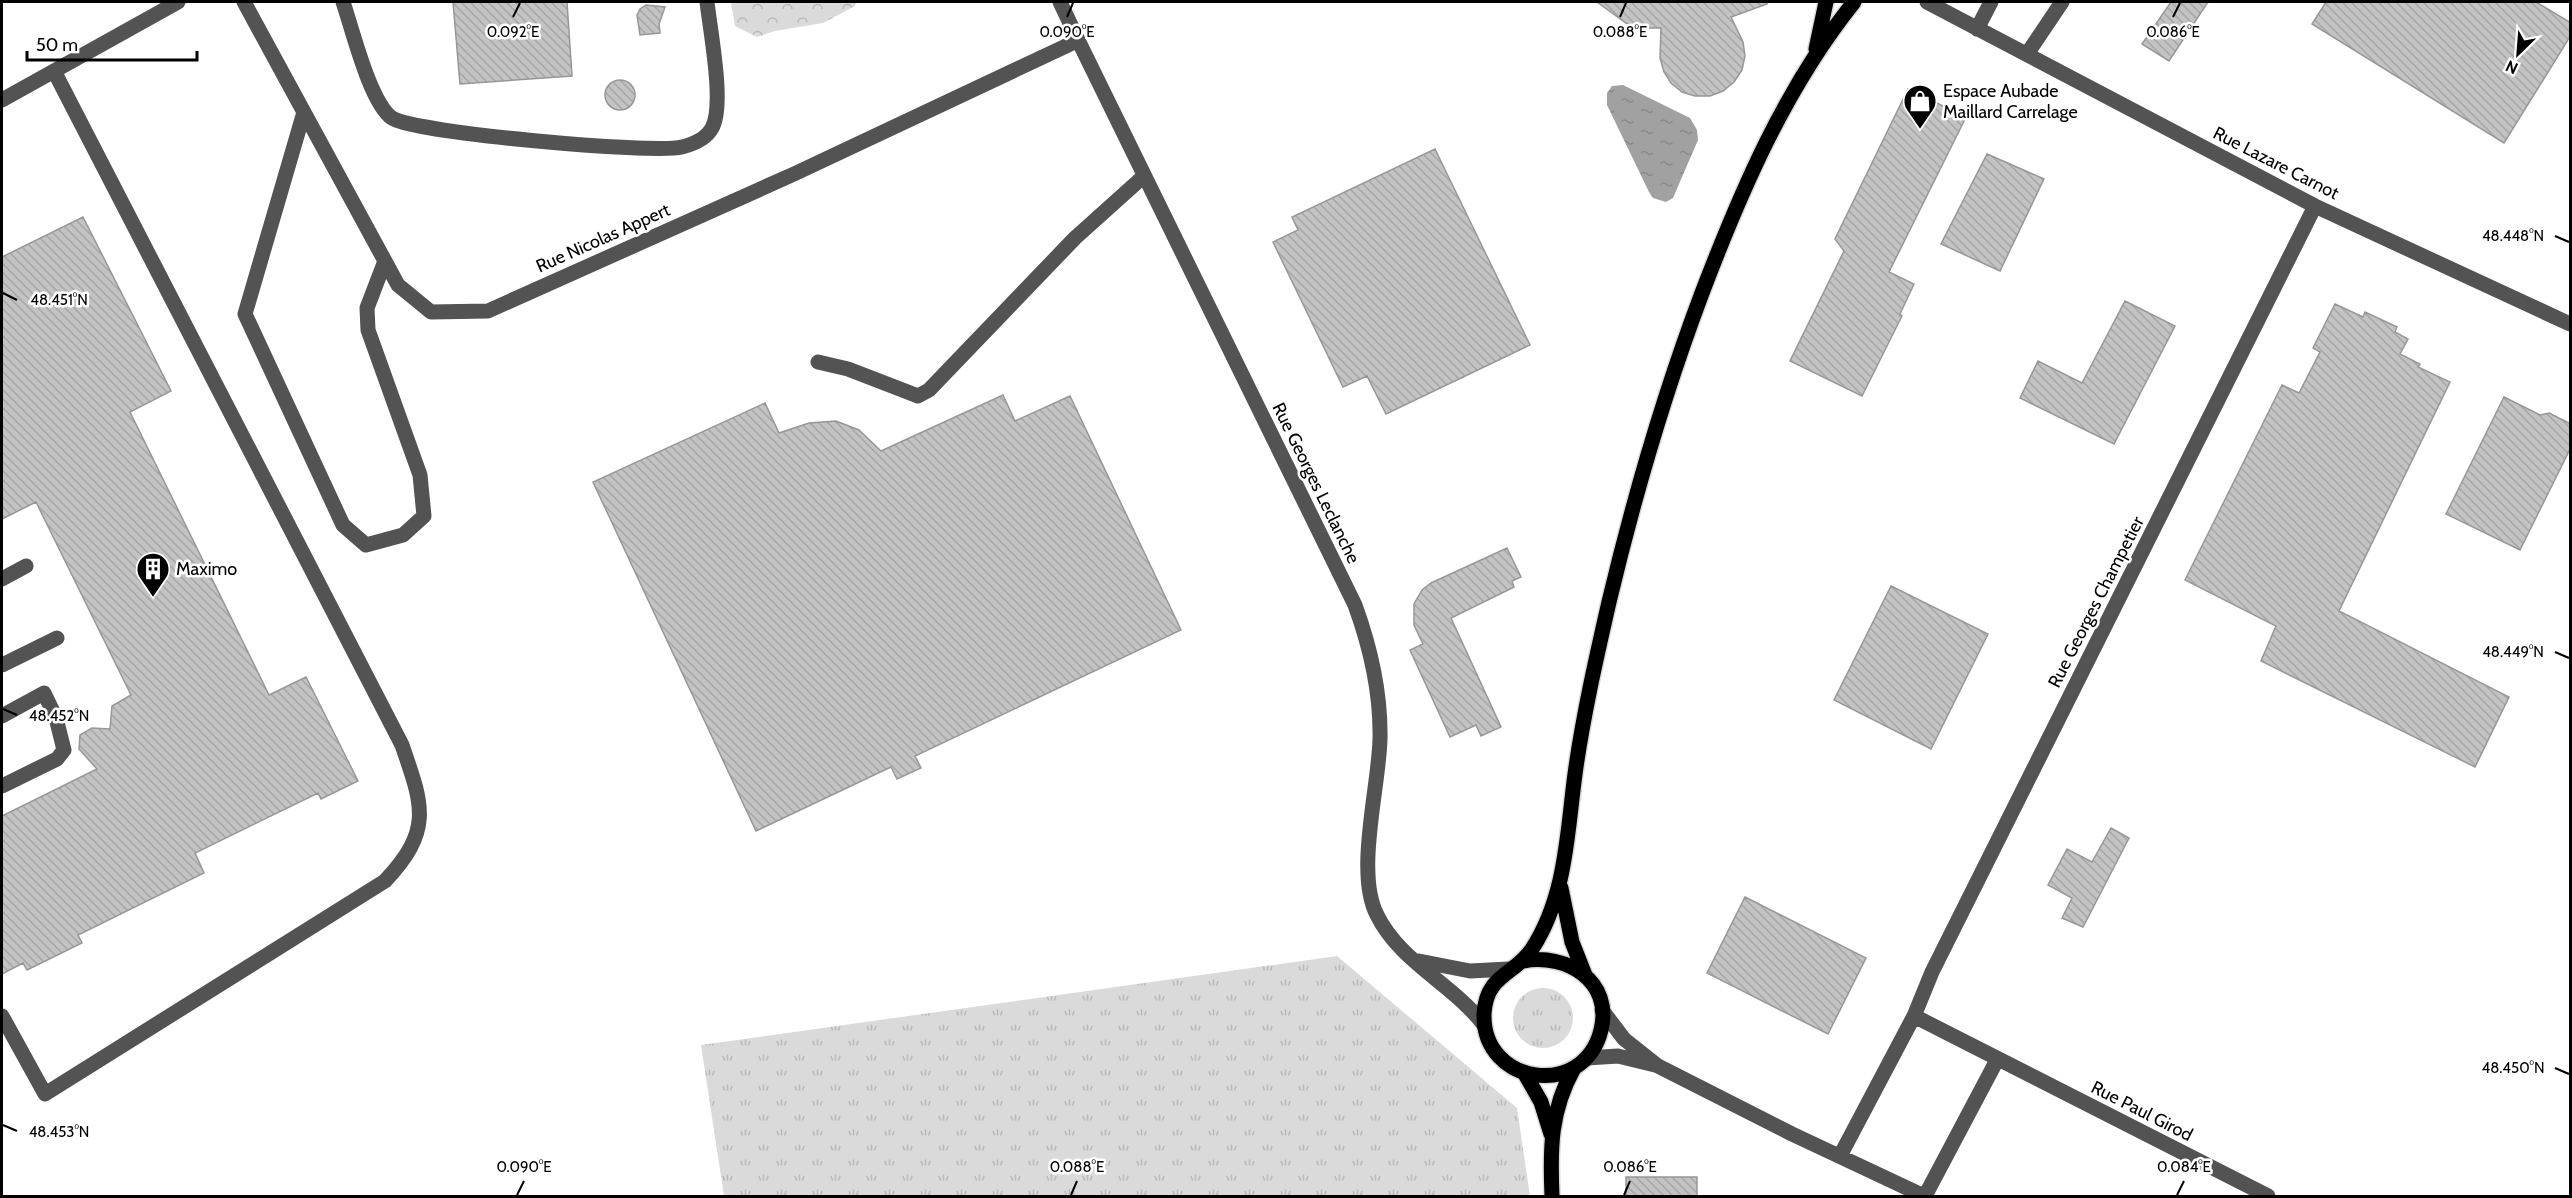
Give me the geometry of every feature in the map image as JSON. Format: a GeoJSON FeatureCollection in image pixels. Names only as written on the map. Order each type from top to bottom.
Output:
{"type":"FeatureCollection","features":[{"type":"Feature","properties":{"kind":"main road"},"geometry":{"type":"LineString","coordinates":[[1815,55],[1826,2]]}},
{"type":"Feature","properties":{"kind":"main road"},"geometry":{"type":"LineString","coordinates":[[1523,962],[1545,927],[1560,885],[1584,710],[1630,513],[1671,375],[1720,245],[1758,157],[1815,55],[1854,2]]}},
{"type":"Feature","properties":{"kind":"main road"},"geometry":{"type":"LineString","coordinates":[[1560,885],[1572,942],[1585,975],[1596,991],[1602,1010],[1602,1027],[1597,1043],[1587,1058],[1574,1068],[1558,1075],[1525,1074],[1510,1066],[1498,1055],[1489,1041],[1484,1025],[1484,1009],[1497,980],[1509,969],[1523,962],[1540,958],[1572,965],[1585,975]]}},
{"type":"Feature","properties":{"kind":"main road"},"geometry":{"type":"LineString","coordinates":[[1552,1197],[1551,1135],[1558,1102],[1574,1068]]}},
{"type":"Feature","properties":{"kind":"main road"},"geometry":{"type":"LineString","coordinates":[[1525,1074],[1541,1102],[1551,1135]]}},
{"type":"Feature","properties":{"kind":"street"},"geometry":{"type":"LineString","coordinates":[[2,100],[178,2]]}},
{"type":"Feature","properties":{"kind":"street","name":"Rue Nicolas Appert"},"geometry":{"type":"LineString","coordinates":[[244,2],[398,285],[431,312],[488,310],[794,174],[1078,40]]}},
{"type":"Feature","properties":{"kind":"street"},"geometry":{"type":"LineString","coordinates":[[343,2],[371,86],[384,110],[393,118],[422,128],[591,146],[669,147],[680,147],[704,139],[713,127],[717,92],[707,2]]}},
{"type":"Feature","properties":{"kind":"street"},"geometry":{"type":"LineString","coordinates":[[1060,2],[1078,40]]}},
{"type":"Feature","properties":{"kind":"street","name":"Rue Lazare Carnot"},"geometry":{"type":"LineString","coordinates":[[1927,2],[2315,206],[2571,324]]}},
{"type":"Feature","properties":{"kind":"street","name":"Rue Lazare Carnot"},"geometry":{"type":"LineString","coordinates":[[1954,2],[1973,26]]}},
{"type":"Feature","properties":{"kind":"street"},"geometry":{"type":"LineString","coordinates":[[1973,26],[1991,2]]}},
{"type":"Feature","properties":{"kind":"street"},"geometry":{"type":"LineString","coordinates":[[2027,54],[2062,2]]}},
{"type":"Feature","properties":{"kind":"street","name":"Rue Georges Leclanche"},"geometry":{"type":"LineString","coordinates":[[1078,40],[1362,624],[1375,674],[1380,738],[1368,873],[1370,895],[1375,912],[1383,927],[1405,952],[1460,997],[1484,1025]]}},
{"type":"Feature","properties":{"kind":"street"},"geometry":{"type":"LineString","coordinates":[[2,1016],[45,1094],[385,881],[405,859],[419,829],[418,793],[402,745],[54,71]]}},
{"type":"Feature","properties":{"kind":"street"},"geometry":{"type":"LineString","coordinates":[[304,112],[245,314],[343,525],[366,544],[403,535],[424,516],[420,475],[369,330],[367,308],[385,261]]}},
{"type":"Feature","properties":{"kind":"street"},"geometry":{"type":"LineString","coordinates":[[818,362],[848,369],[918,396],[930,390],[1075,238],[1144,176]]}},
{"type":"Feature","properties":{"kind":"street","name":"Rue Georges Champetier"},"geometry":{"type":"LineString","coordinates":[[1840,1156],[1914,1016],[1932,972],[1968,899],[2315,206]]}},
{"type":"Feature","properties":{"kind":"street"},"geometry":{"type":"LineString","coordinates":[[2,579],[26,566]]}},
{"type":"Feature","properties":{"kind":"street"},"geometry":{"type":"LineString","coordinates":[[2,665],[57,638]]}},
{"type":"Feature","properties":{"kind":"street"},"geometry":{"type":"LineString","coordinates":[[2,716],[44,693],[56,718],[64,750],[57,759],[2,786]]}},
{"type":"Feature","properties":{"kind":"street"},"geometry":{"type":"LineString","coordinates":[[1416,960],[1470,971],[1509,969]]}},
{"type":"Feature","properties":{"kind":"street"},"geometry":{"type":"LineString","coordinates":[[1602,1010],[1624,1039],[1658,1066],[1925,1197],[1997,1060],[1914,1016]]}},
{"type":"Feature","properties":{"kind":"street"},"geometry":{"type":"LineString","coordinates":[[1587,1058],[1618,1056],[1658,1066]]}},
{"type":"Feature","properties":{"kind":"street","name":"Rue Paul Girod"},"geometry":{"type":"LineString","coordinates":[[1997,1060],[2268,1197]]}},
{"type":"Feature","properties":{"kind":"green space"},"geometry":{"type":"Polygon","coordinates":[[[731,2],[856,2],[855,6],[823,23],[775,31],[757,37],[735,26],[731,2]]]}},
{"type":"Feature","properties":{"kind":"green space"},"geometry":{"type":"Polygon","coordinates":[[[1337,956],[1517,1108],[1530,1196],[724,1196],[701,1045],[1337,956]]]}},
{"type":"Feature","properties":{"kind":"green space"},"geometry":{"type":"Polygon","coordinates":[[[1537,988],[1549,988],[1560,993],[1568,1001],[1573,1018],[1571,1030],[1560,1043],[1549,1048],[1537,1048],[1526,1043],[1518,1035],[1513,1024],[1513,1012],[1518,1001],[1526,993],[1537,988]]]}},
{"type":"Feature","properties":{"kind":"water"},"geometry":{"type":"Polygon","coordinates":[[[1623,85],[1690,118],[1697,130],[1698,140],[1673,198],[1666,202],[1653,198],[1649,192],[1607,105],[1607,93],[1612,86],[1623,85]]]}},
{"type":"Feature","properties":{"kind":"building"},"geometry":{"type":"Polygon","coordinates":[[[453,2],[567,2],[572,76],[460,84],[453,2]]]}},
{"type":"Feature","properties":{"kind":"building"},"geometry":{"type":"Polygon","coordinates":[[[1597,2],[1767,2],[1767,4],[1731,17],[1743,42],[1745,56],[1742,70],[1734,82],[1723,91],[1710,96],[1695,96],[1682,92],[1671,83],[1664,72],[1660,58],[1661,28],[1639,28],[1626,23],[1597,2]]]}},
{"type":"Feature","properties":{"kind":"building"},"geometry":{"type":"Polygon","coordinates":[[[2171,2],[2208,2],[2169,61],[2142,44],[2171,2]]]}},
{"type":"Feature","properties":{"kind":"building"},"geometry":{"type":"Polygon","coordinates":[[[2326,2],[2536,2],[2571,23],[2571,35],[2504,143],[2312,24],[2326,2]]]}},
{"type":"Feature","properties":{"kind":"building"},"geometry":{"type":"Polygon","coordinates":[[[646,5],[665,7],[659,24],[660,33],[640,35],[637,15],[646,5]]]}},
{"type":"Feature","properties":{"kind":"building"},"geometry":{"type":"Polygon","coordinates":[[[620,80],[631,84],[635,95],[631,106],[620,110],[609,106],[605,95],[609,84],[620,80]]]}},
{"type":"Feature","properties":{"kind":"building"},"geometry":{"type":"Polygon","coordinates":[[[1908,89],[1966,117],[1889,272],[1914,284],[1900,314],[1902,316],[1862,396],[1790,361],[1844,251],[1835,239],[1908,89]]]}},
{"type":"Feature","properties":{"kind":"building"},"geometry":{"type":"Polygon","coordinates":[[[1435,149],[1530,345],[1386,414],[1367,376],[1343,387],[1273,242],[1298,230],[1292,217],[1435,149]]]}},
{"type":"Feature","properties":{"kind":"building"},"geometry":{"type":"Polygon","coordinates":[[[1987,154],[2044,179],[2000,271],[1941,244],[1987,154]]]}},
{"type":"Feature","properties":{"kind":"building","name":"Maximo"},"geometry":{"type":"Polygon","coordinates":[[[83,217],[171,391],[130,412],[269,695],[306,677],[358,781],[321,799],[318,793],[195,853],[204,873],[78,935],[82,943],[27,970],[23,963],[2,974],[2,816],[97,769],[79,749],[80,735],[92,728],[110,729],[112,706],[131,695],[36,502],[2,519],[2,257],[83,217]]]}},
{"type":"Feature","properties":{"kind":"building"},"geometry":{"type":"Polygon","coordinates":[[[2125,301],[2175,326],[2114,444],[2020,398],[2038,361],[2082,383],[2125,301]]]}},
{"type":"Feature","properties":{"kind":"building"},"geometry":{"type":"Polygon","coordinates":[[[2335,304],[2363,317],[2365,312],[2397,327],[2395,332],[2408,339],[2400,354],[2420,364],[2418,367],[2450,382],[2339,611],[2509,697],[2475,767],[2261,661],[2276,626],[2185,580],[2282,385],[2299,393],[2320,352],[2313,348],[2335,304]]]}},
{"type":"Feature","properties":{"kind":"building"},"geometry":{"type":"Polygon","coordinates":[[[1003,395],[1015,421],[1070,396],[1181,630],[915,756],[921,768],[897,779],[891,767],[756,831],[593,482],[765,403],[779,433],[809,423],[836,421],[859,430],[881,451],[1003,395]]]}},
{"type":"Feature","properties":{"kind":"building"},"geometry":{"type":"Polygon","coordinates":[[[2504,397],[2540,415],[2549,413],[2571,424],[2571,447],[2520,550],[2446,514],[2504,397]]]}},
{"type":"Feature","properties":{"kind":"building"},"geometry":{"type":"Polygon","coordinates":[[[1507,548],[1521,577],[1512,581],[1514,587],[1451,618],[1501,727],[1481,736],[1476,725],[1450,737],[1410,650],[1423,644],[1414,625],[1414,604],[1422,590],[1431,583],[1507,548]]]}},
{"type":"Feature","properties":{"kind":"building"},"geometry":{"type":"Polygon","coordinates":[[[1891,586],[1988,634],[1931,749],[1834,700],[1891,586]]]}},
{"type":"Feature","properties":{"kind":"building"},"geometry":{"type":"Polygon","coordinates":[[[2111,828],[2129,838],[2083,927],[2062,918],[2072,898],[2048,885],[2067,849],[2092,862],[2111,828]]]}},
{"type":"Feature","properties":{"kind":"building"},"geometry":{"type":"Polygon","coordinates":[[[1745,897],[1866,958],[1828,1034],[1707,973],[1745,897]]]}},
{"type":"Feature","properties":{"kind":"building"},"geometry":{"type":"Polygon","coordinates":[[[1626,1177],[1697,1177],[1697,1197],[1626,1197],[1626,1177]]]}},
{"type":"Feature","properties":{"kind":"place","name":"Espace Aubade Maillard Carrelage"},"geometry":{"type":"Point","coordinates":[1920,130]}},
{"type":"Feature","properties":{"kind":"place","name":"Maximo"},"geometry":{"type":"Point","coordinates":[153,598]}}]}
